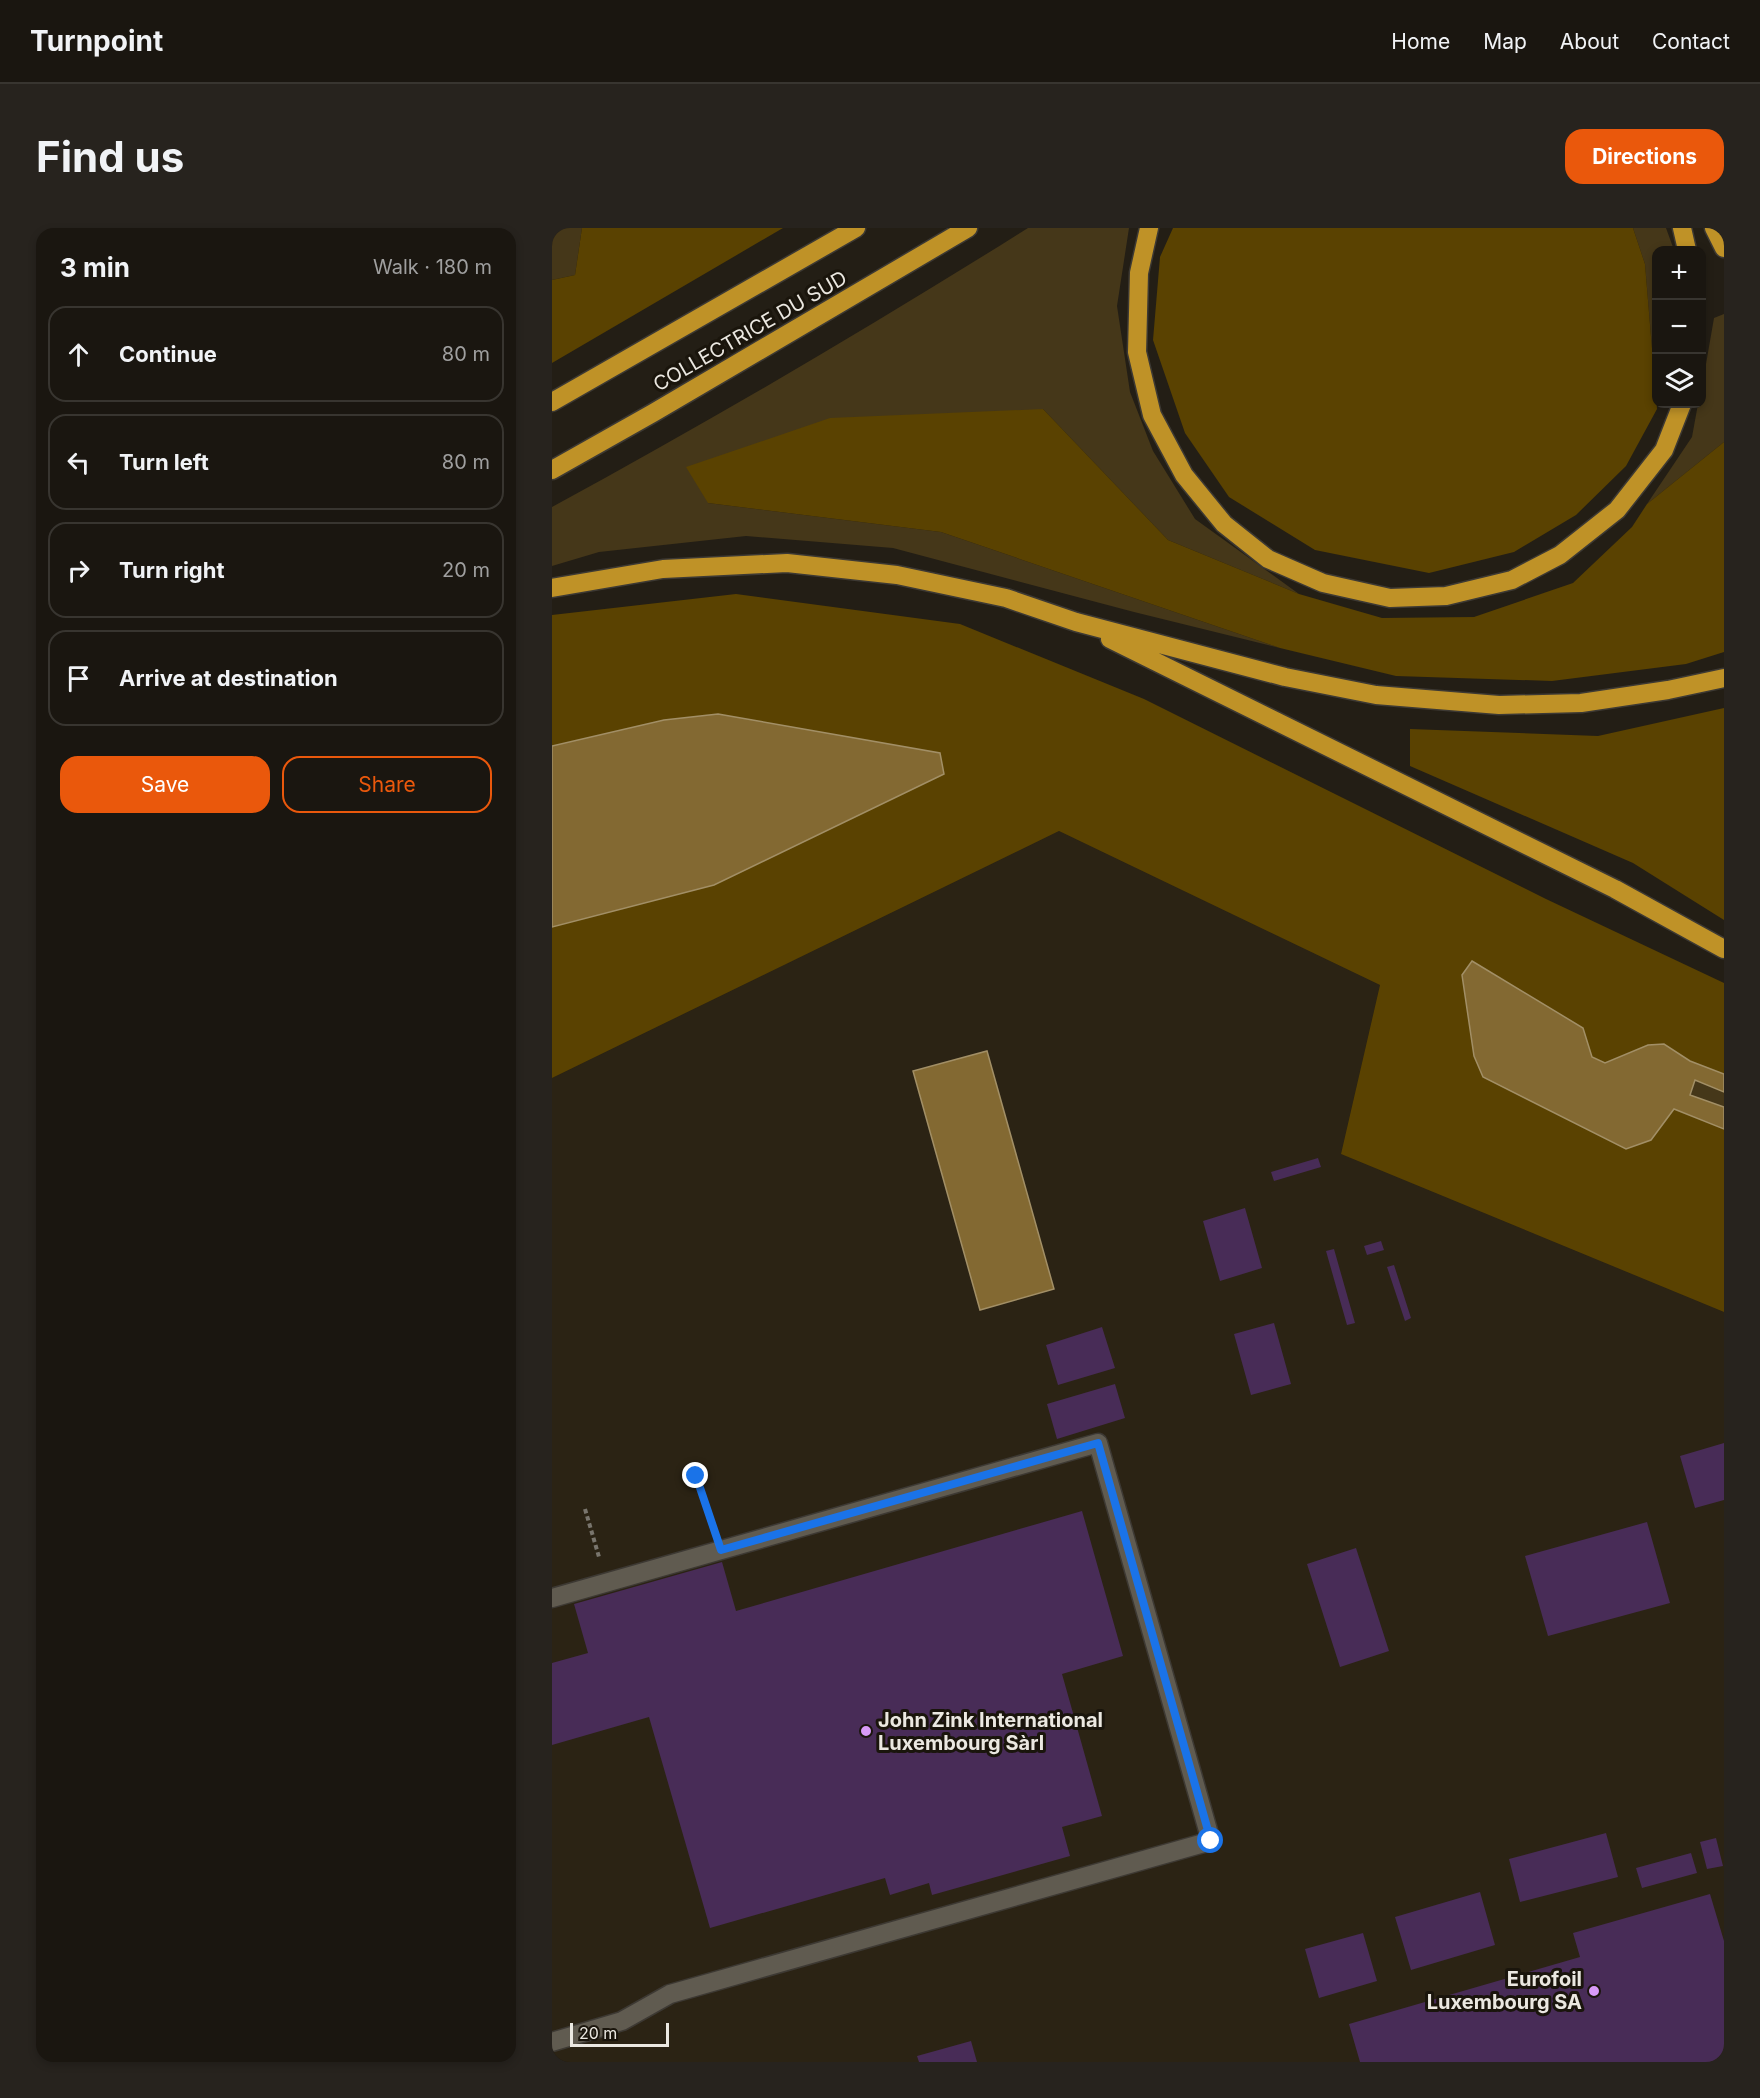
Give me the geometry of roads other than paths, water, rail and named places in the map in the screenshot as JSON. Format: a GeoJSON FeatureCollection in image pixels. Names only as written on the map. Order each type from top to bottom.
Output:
{"type":"FeatureCollection","features":[{"type":"Feature","properties":{"kind":"highway","name":"COLLECTRICE DU SUD"},"geometry":{"type":"LineString","coordinates":[[552,402],[856,228]]}},
{"type":"Feature","properties":{"kind":"highway","name":"COLLECTRICE DU SUD"},"geometry":{"type":"LineString","coordinates":[[552,470],[684,396],[968,228]]}},
{"type":"Feature","properties":{"kind":"highway"},"geometry":{"type":"LineString","coordinates":[[1149,228],[1139,273],[1137,352],[1152,415],[1184,475],[1224,524],[1268,559],[1323,584],[1390,598],[1446,596],[1522,575],[1560,555],[1617,510],[1664,450],[1680,408]]}},
{"type":"Feature","properties":{"kind":"highway"},"geometry":{"type":"LineString","coordinates":[[1682,228],[1686,246]]}},
{"type":"Feature","properties":{"kind":"highway"},"geometry":{"type":"LineString","coordinates":[[1714,228],[1724,248]]}},
{"type":"Feature","properties":{"kind":"highway"},"geometry":{"type":"LineString","coordinates":[[552,588],[663,569],[787,563],[897,575],[1006,598],[1076,622],[1285,677],[1376,695],[1499,705],[1581,703],[1668,690],[1724,678]]}},
{"type":"Feature","properties":{"kind":"highway"},"geometry":{"type":"LineString","coordinates":[[1076,622],[1615,889],[1724,949]]}},
{"type":"Feature","properties":{"kind":"lane"},"geometry":{"type":"LineString","coordinates":[[552,1598],[1098,1443],[1211,1841],[670,1994],[622,2021],[552,2042]]}},
{"type":"Feature","properties":{"kind":"place","name":"John Zink International Luxembourg Sàrl"},"geometry":{"type":"Point","coordinates":[866,1731]}},
{"type":"Feature","properties":{"kind":"place","name":"Eurofoil Luxembourg SA"},"geometry":{"type":"Point","coordinates":[1594,1991]}}]}
